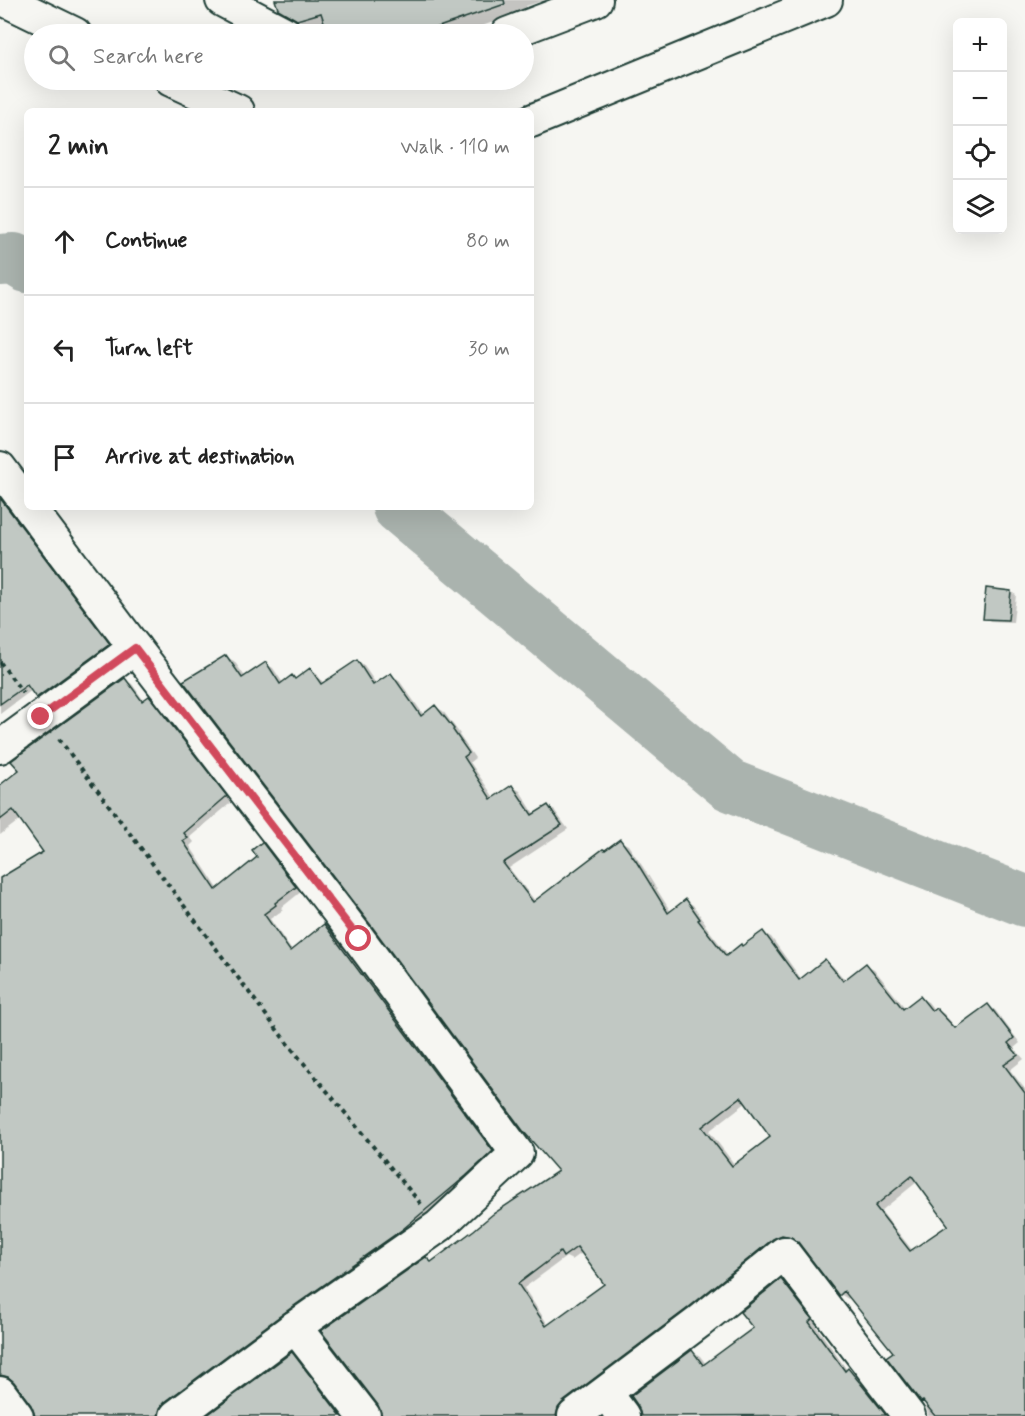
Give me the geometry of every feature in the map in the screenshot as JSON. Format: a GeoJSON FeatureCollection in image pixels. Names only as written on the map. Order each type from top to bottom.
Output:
{"type":"FeatureCollection","features":[{"type":"Feature","properties":{"kind":"street"},"geometry":{"type":"LineString","coordinates":[[5,0],[54,24]]}},
{"type":"Feature","properties":{"kind":"street"},"geometry":{"type":"LineString","coordinates":[[222,0],[267,24]]}},
{"type":"Feature","properties":{"kind":"street"},"geometry":{"type":"LineString","coordinates":[[533,24],[596,0]]}},
{"type":"Feature","properties":{"kind":"street"},"geometry":{"type":"LineString","coordinates":[[534,120],[826,0]]}},
{"type":"Feature","properties":{"kind":"street"},"geometry":{"type":"LineString","coordinates":[[193,90],[232,108]]}},
{"type":"Feature","properties":{"kind":"street"},"geometry":{"type":"LineString","coordinates":[[0,468],[24,500]]}},
{"type":"Feature","properties":{"kind":"street"},"geometry":{"type":"LineString","coordinates":[[32,510],[359,939],[517,1153],[439,1226],[295,1327],[176,1416]]}},
{"type":"Feature","properties":{"kind":"street"},"geometry":{"type":"LineString","coordinates":[[0,747],[135,648]]}},
{"type":"Feature","properties":{"kind":"street"},"geometry":{"type":"LineString","coordinates":[[574,1416],[614,1404],[699,1322],[784,1253],[909,1416]]}},
{"type":"Feature","properties":{"kind":"street"},"geometry":{"type":"LineString","coordinates":[[295,1327],[364,1416]]}},
{"type":"Feature","properties":{"kind":"street"},"geometry":{"type":"LineString","coordinates":[[0,1393],[18,1416]]}},
{"type":"Feature","properties":{"kind":"path"},"geometry":{"type":"LineString","coordinates":[[0,662],[287,1043],[439,1226]]}},
{"type":"Feature","properties":{"kind":"building"},"geometry":{"type":"Polygon","coordinates":[[[275,0],[504,0],[505,4],[447,24],[325,24],[321,13],[297,20],[278,9],[275,0]]]}},
{"type":"Feature","properties":{"kind":"building"},"geometry":{"type":"Polygon","coordinates":[[[0,498],[110,644],[36,698],[27,685],[0,704],[0,498]]]}},
{"type":"Feature","properties":{"kind":"building"},"geometry":{"type":"Polygon","coordinates":[[[986,588],[1011,591],[1008,620],[983,619],[986,588]]]}},
{"type":"Feature","properties":{"kind":"building"},"geometry":{"type":"Polygon","coordinates":[[[226,655],[242,678],[266,662],[280,684],[292,675],[295,679],[310,668],[321,684],[357,660],[373,685],[391,673],[421,716],[435,705],[469,753],[464,757],[491,799],[512,785],[532,815],[548,805],[562,825],[503,863],[533,902],[603,849],[605,850],[620,839],[668,913],[686,899],[700,919],[698,920],[726,956],[763,931],[799,980],[825,959],[843,981],[866,963],[903,1009],[920,996],[932,1011],[936,1008],[955,1028],[988,1004],[1014,1038],[1008,1043],[1018,1055],[1004,1065],[1025,1093],[1025,1416],[935,1416],[923,1401],[921,1402],[886,1357],[893,1352],[844,1291],[839,1296],[798,1242],[782,1235],[773,1239],[688,1308],[563,1402],[556,1416],[382,1416],[378,1405],[321,1331],[426,1257],[431,1262],[493,1214],[558,1171],[524,1132],[373,928],[183,681],[226,655]],[[741,1097],[702,1127],[732,1166],[770,1137],[741,1097]],[[912,1176],[875,1206],[910,1251],[948,1225],[912,1176]],[[577,1247],[563,1257],[560,1252],[518,1284],[546,1326],[604,1284],[577,1247]]]}},
{"type":"Feature","properties":{"kind":"building"},"geometry":{"type":"Polygon","coordinates":[[[125,678],[142,701],[149,696],[227,796],[184,833],[188,838],[183,841],[216,890],[257,857],[252,850],[262,842],[296,887],[264,914],[290,951],[324,924],[493,1151],[403,1229],[284,1313],[165,1402],[158,1416],[35,1416],[31,1405],[14,1382],[0,1375],[0,878],[43,852],[13,810],[0,820],[0,785],[19,770],[11,761],[125,678]]]}},
{"type":"Feature","properties":{"kind":"building"},"geometry":{"type":"Polygon","coordinates":[[[781,1279],[812,1319],[809,1322],[845,1371],[848,1368],[886,1415],[641,1416],[631,1396],[692,1350],[703,1365],[753,1328],[740,1312],[781,1279]]]}},
{"type":"Feature","properties":{"kind":"building"},"geometry":{"type":"Polygon","coordinates":[[[292,1352],[341,1416],[206,1416],[292,1352]]]}},
{"type":"Feature","properties":{"kind":"waterway"},"geometry":{"type":"LineString","coordinates":[[0,260],[14,259],[24,265]]}},
{"type":"Feature","properties":{"kind":"waterway"},"geometry":{"type":"LineString","coordinates":[[402,510],[729,785],[1025,901]]}},
{"type":"Feature","properties":{"kind":"route"},"geometry":{"type":"LineString","coordinates":[[41,717],[135,648],[359,939]]}}]}
